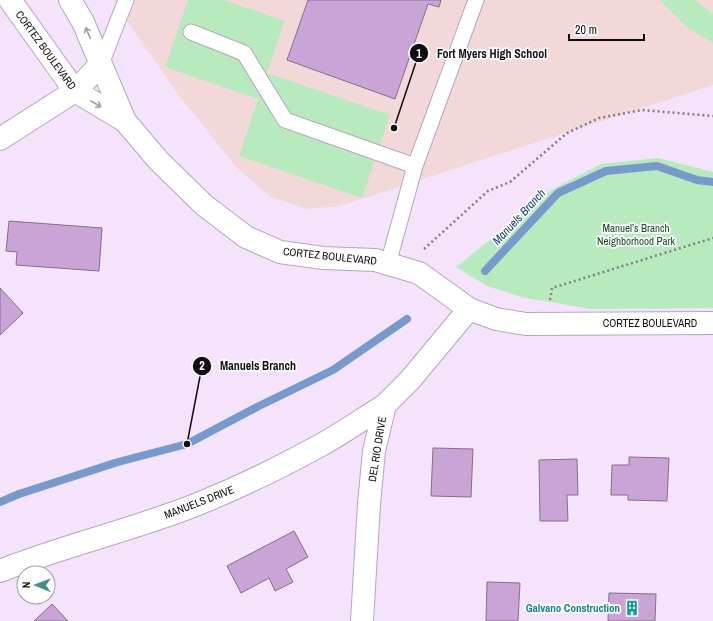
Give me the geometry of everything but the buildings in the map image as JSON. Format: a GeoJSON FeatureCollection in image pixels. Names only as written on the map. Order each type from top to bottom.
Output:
{"type":"FeatureCollection","features":[{"type":"Feature","properties":{"kind":"street","name":"CORTEZ BOULEVARD"},"geometry":{"type":"LineString","coordinates":[[10,0],[74,91],[125,121]]}},
{"type":"Feature","properties":{"kind":"street","name":"CORTEZ BOULEVARD"},"geometry":{"type":"LineString","coordinates":[[70,0],[83,22],[125,121],[158,160],[204,205],[246,237],[280,252],[322,258],[375,260],[419,273],[469,310],[496,319],[526,324],[713,323]]}},
{"type":"Feature","properties":{"kind":"street"},"geometry":{"type":"LineString","coordinates":[[0,139],[74,91],[101,64]]}},
{"type":"Feature","properties":{"kind":"street","name":"DEL RIO DRIVE"},"geometry":{"type":"LineString","coordinates":[[362,621],[369,504],[374,451],[385,405],[410,380],[469,310]]}},
{"type":"Feature","properties":{"kind":"street","name":"MANUELS DRIVE"},"geometry":{"type":"LineString","coordinates":[[0,571],[33,558],[130,528],[258,478],[322,444],[385,405]]}},
{"type":"Feature","properties":{"kind":"lane"},"geometry":{"type":"LineString","coordinates":[[101,64],[126,0]]}},
{"type":"Feature","properties":{"kind":"lane"},"geometry":{"type":"LineString","coordinates":[[396,266],[415,166],[476,0]]}},
{"type":"Feature","properties":{"kind":"lane"},"geometry":{"type":"LineString","coordinates":[[190,32],[244,53],[285,120],[415,166]]}},
{"type":"Feature","properties":{"kind":"path"},"geometry":{"type":"LineString","coordinates":[[396,266],[488,191],[510,182],[567,133],[599,118],[642,110],[713,116]]}},
{"type":"Feature","properties":{"kind":"path"},"geometry":{"type":"LineString","coordinates":[[545,324],[552,288],[713,238]]}},
{"type":"Feature","properties":{"kind":"shaded area"},"geometry":{"type":"Polygon","coordinates":[[[113,0],[713,0],[713,85],[340,206],[308,209],[271,197],[236,167],[174,89],[113,0]]]}},
{"type":"Feature","properties":{"kind":"green space"},"geometry":{"type":"Polygon","coordinates":[[[188,0],[224,0],[285,21],[267,73],[390,115],[362,198],[239,156],[258,99],[165,67],[188,0]]]}},
{"type":"Feature","properties":{"kind":"green space"},"geometry":{"type":"Polygon","coordinates":[[[660,0],[695,0],[713,14],[713,43],[688,28],[660,0]]]}},
{"type":"Feature","properties":{"kind":"green space","name":"Manuel’s Branch Neighborhood Park"},"geometry":{"type":"Polygon","coordinates":[[[658,158],[713,172],[713,308],[592,309],[525,298],[487,286],[456,267],[553,189],[601,164],[658,158]]]}},
{"type":"Feature","properties":{"kind":"waterway","name":"Manuels Branch"},"geometry":{"type":"LineString","coordinates":[[485,271],[558,193],[606,171],[657,166],[697,180],[713,182]]}},
{"type":"Feature","properties":{"kind":"waterway","name":"Manuels Branch"},"geometry":{"type":"LineString","coordinates":[[0,502],[19,494],[118,462],[187,444],[259,406],[333,370],[407,319]]}},
{"type":"Feature","properties":{"kind":"place","name":"Fort Myers High School"},"geometry":{"type":"Point","coordinates":[394,128]}},
{"type":"Feature","properties":{"kind":"place","name":"Manuels Branch"},"geometry":{"type":"Point","coordinates":[187,444]}},
{"type":"Feature","properties":{"kind":"place","name":"Galvano Construction"},"geometry":{"type":"Point","coordinates":[632,608]}}]}
